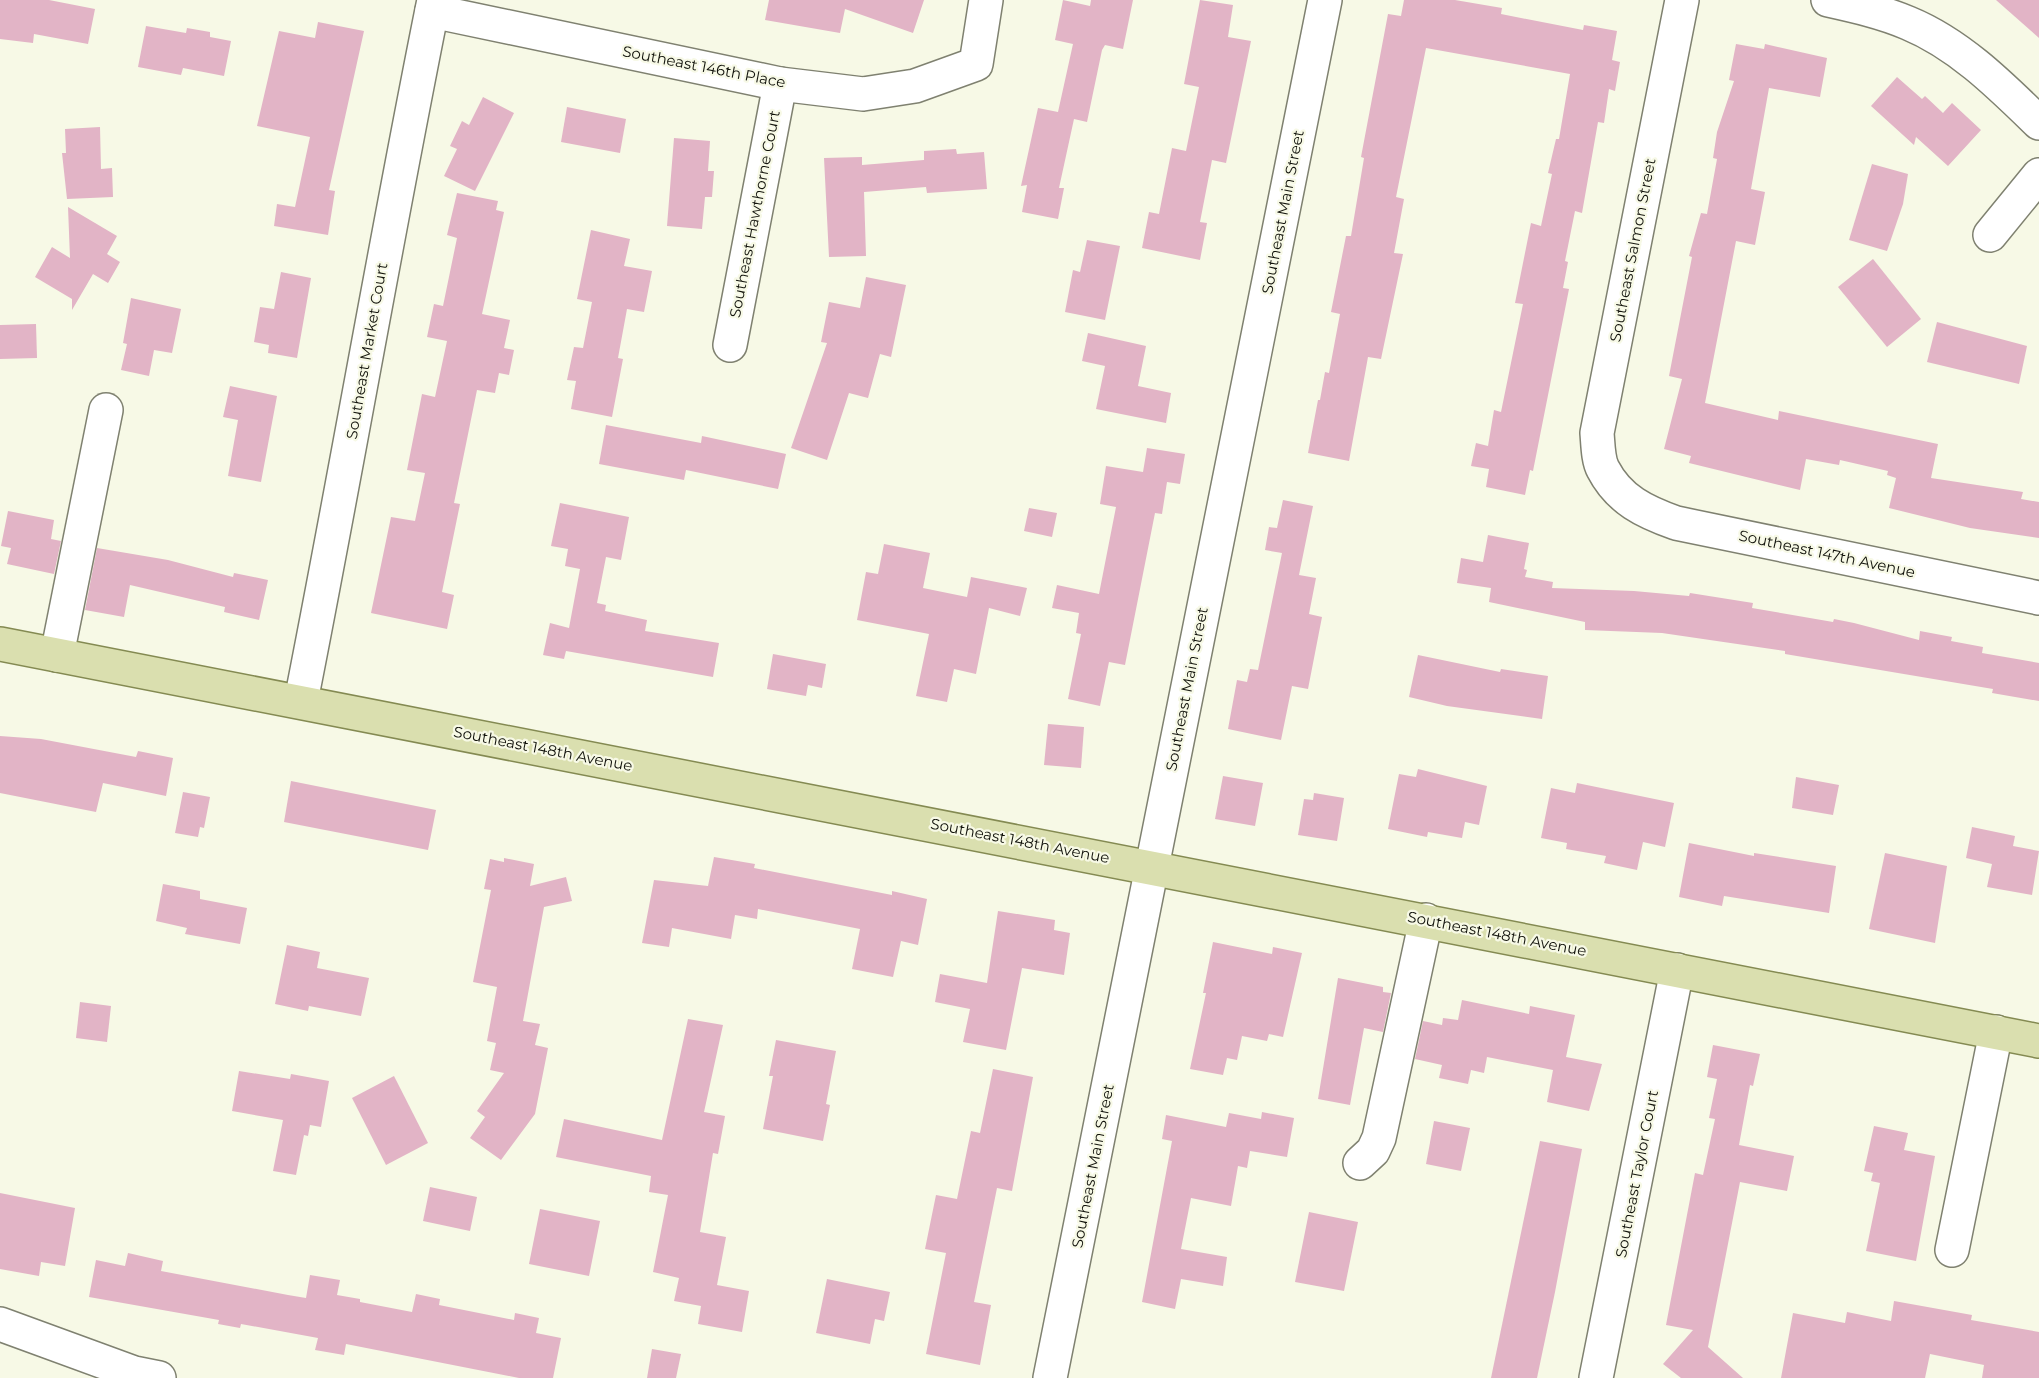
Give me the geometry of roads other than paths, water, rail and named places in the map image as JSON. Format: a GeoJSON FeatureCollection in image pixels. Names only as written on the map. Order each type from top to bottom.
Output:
{"type":"FeatureCollection","features":[{"type":"Feature","properties":{"kind":"main road","name":"Southeast 148th Avenue"},"geometry":{"type":"LineString","coordinates":[[0,644],[2039,1041]]}},
{"type":"Feature","properties":{"kind":"street","name":"Southeast 146th Place"},"geometry":{"type":"LineString","coordinates":[[433,6],[780,84],[863,93],[915,86],[976,64],[986,0]]}},
{"type":"Feature","properties":{"kind":"street","name":"Southeast Main Street"},"geometry":{"type":"LineString","coordinates":[[1050,1378],[1325,0]]}},
{"type":"Feature","properties":{"kind":"street","name":"Southeast Salmon Street"},"geometry":{"type":"LineString","coordinates":[[1621,495],[1602,468],[1597,433],[1682,0]]}},
{"type":"Feature","properties":{"kind":"street"},"geometry":{"type":"LineString","coordinates":[[1828,0],[1908,23],[1936,38],[1996,81],[2039,123]]}},
{"type":"Feature","properties":{"kind":"street","name":"Southeast Market Court"},"geometry":{"type":"LineString","coordinates":[[301,701],[433,6]]}},
{"type":"Feature","properties":{"kind":"street","name":"Southeast Hawthorne Court"},"geometry":{"type":"LineString","coordinates":[[730,345],[780,84]]}},
{"type":"Feature","properties":{"kind":"street"},"geometry":{"type":"LineString","coordinates":[[1990,235],[2039,175]]}},
{"type":"Feature","properties":{"kind":"street"},"geometry":{"type":"LineString","coordinates":[[57,655],[106,410]]}},
{"type":"Feature","properties":{"kind":"street","name":"Southeast 147th Avenue"},"geometry":{"type":"LineString","coordinates":[[1621,495],[1645,512],[1676,523],[2039,598]]}},
{"type":"Feature","properties":{"kind":"street"},"geometry":{"type":"LineString","coordinates":[[1360,1163],[1373,1150],[1379,1138],[1426,920]]}},
{"type":"Feature","properties":{"kind":"street","name":"Southeast Taylor Court"},"geometry":{"type":"LineString","coordinates":[[1596,1378],[1677,970]]}},
{"type":"Feature","properties":{"kind":"street"},"geometry":{"type":"LineString","coordinates":[[1952,1250],[1996,1032]]}},
{"type":"Feature","properties":{"kind":"street"},"geometry":{"type":"LineString","coordinates":[[0,1324],[134,1373],[159,1378]]}}]}
